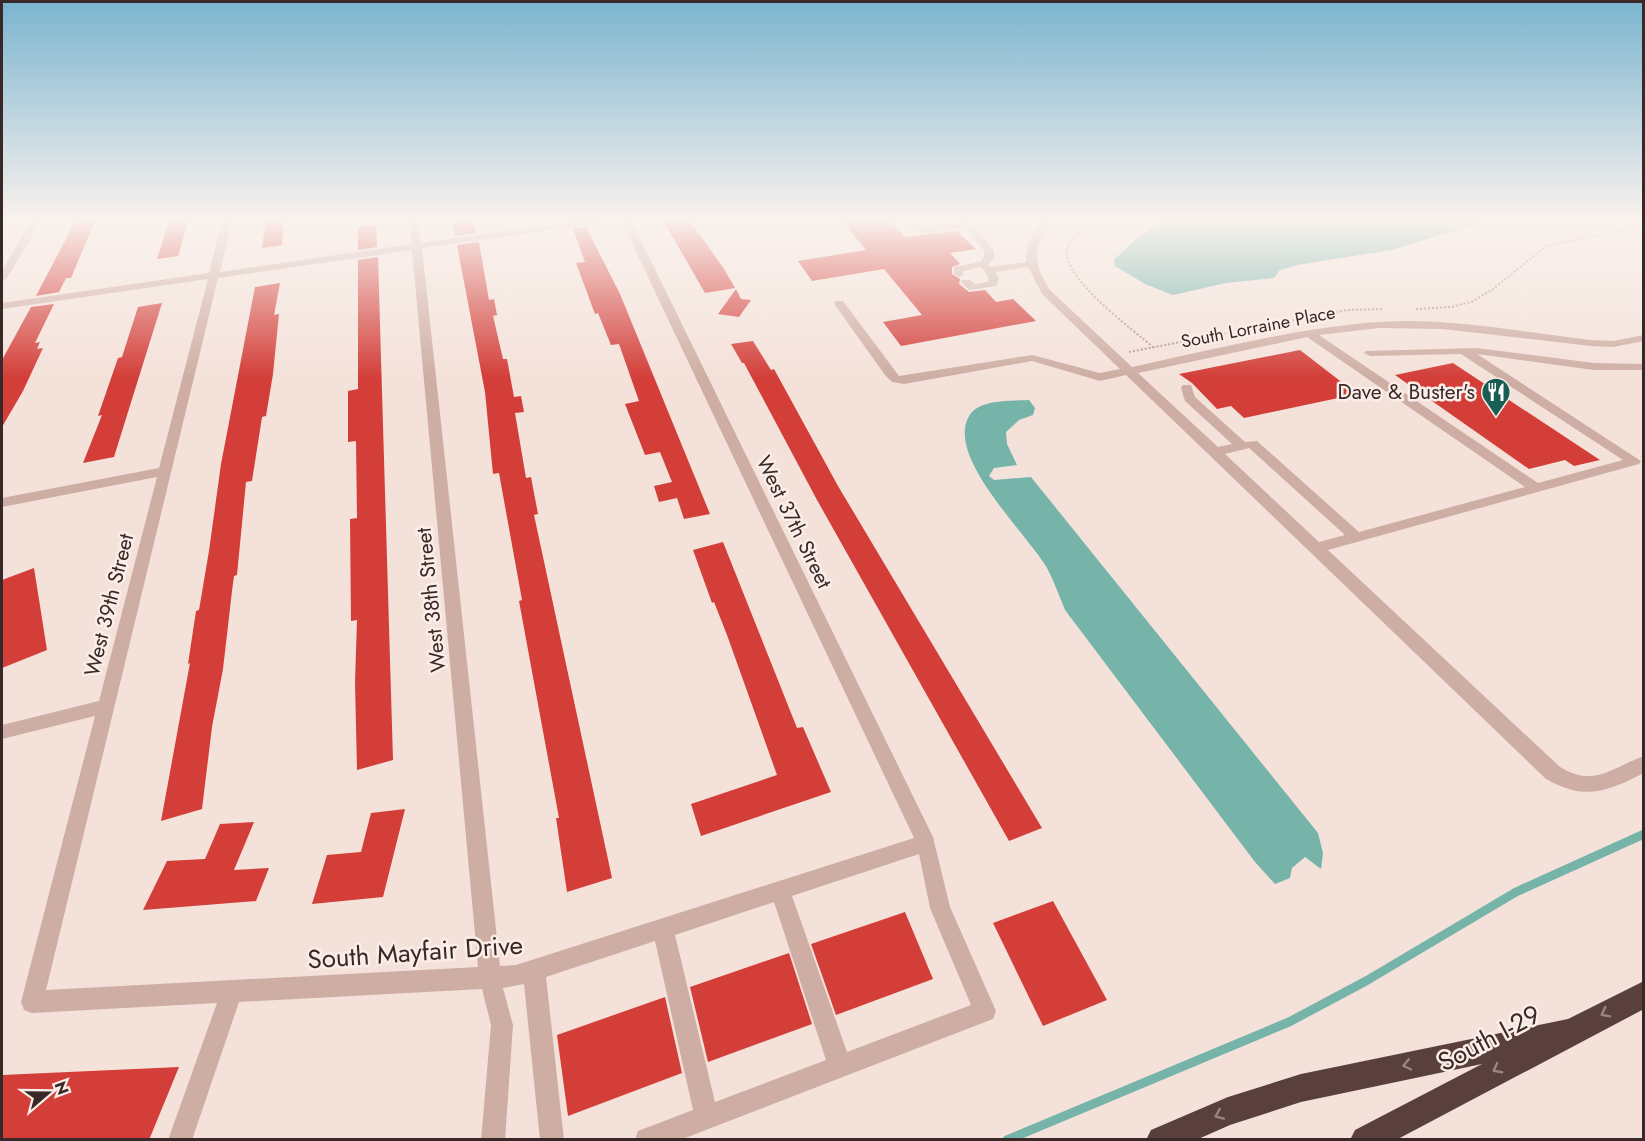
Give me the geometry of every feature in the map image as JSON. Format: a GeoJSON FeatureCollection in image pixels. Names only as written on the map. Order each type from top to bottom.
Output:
{"type":"FeatureCollection","features":[{"type":"Feature","properties":{"kind":"highway","name":"South I-29"},"geometry":{"type":"LineString","coordinates":[[1365,1140],[1567,1032],[1644,994]]}},
{"type":"Feature","properties":{"kind":"highway"},"geometry":{"type":"LineString","coordinates":[[1161,1140],[1228,1111],[1301,1088],[1567,1032]]}},
{"type":"Feature","properties":{"kind":"street","name":"West 39th Street"},"geometry":{"type":"LineString","coordinates":[[32,1002],[104,707],[217,271]]}},
{"type":"Feature","properties":{"kind":"street"},"geometry":{"type":"LineString","coordinates":[[2,306],[243,271]]}},
{"type":"Feature","properties":{"kind":"street","name":"West 38th Street"},"geometry":{"type":"LineString","coordinates":[[419,271],[490,978],[502,1025],[493,1140]]}},
{"type":"Feature","properties":{"kind":"street","name":"West 37th Street"},"geometry":{"type":"LineString","coordinates":[[651,271],[926,843],[940,908],[985,1011],[840,1066]]}},
{"type":"Feature","properties":{"kind":"street"},"geometry":{"type":"LineString","coordinates":[[959,271],[973,288],[982,288],[992,284],[988,271]]}},
{"type":"Feature","properties":{"kind":"street"},"geometry":{"type":"LineString","coordinates":[[1034,271],[1046,292],[1564,781],[1584,786],[1603,784],[1644,764]]}},
{"type":"Feature","properties":{"kind":"street","name":"South Lorraine Place"},"geometry":{"type":"LineString","coordinates":[[839,303],[896,379],[904,380],[1032,358],[1100,377],[1309,333],[1404,325],[1500,331],[1591,343],[1613,344],[1644,339]]}},
{"type":"Feature","properties":{"kind":"street"},"geometry":{"type":"LineString","coordinates":[[1500,331],[1516,355]]}},
{"type":"Feature","properties":{"kind":"street"},"geometry":{"type":"LineString","coordinates":[[1309,333],[1381,386],[1426,412],[1536,488]]}},
{"type":"Feature","properties":{"kind":"street"},"geometry":{"type":"LineString","coordinates":[[1464,351],[1639,461]]}},
{"type":"Feature","properties":{"kind":"street"},"geometry":{"type":"LineString","coordinates":[[1370,353],[1464,351],[1516,355],[1586,365],[1644,367]]}},
{"type":"Feature","properties":{"kind":"street"},"geometry":{"type":"LineString","coordinates":[[1187,388],[1190,398],[1242,446]]}},
{"type":"Feature","properties":{"kind":"street"},"geometry":{"type":"LineString","coordinates":[[1215,452],[1252,444],[1357,538]]}},
{"type":"Feature","properties":{"kind":"street"},"geometry":{"type":"LineString","coordinates":[[1317,548],[1639,461]]}},
{"type":"Feature","properties":{"kind":"street"},"geometry":{"type":"LineString","coordinates":[[2,502],[164,471]]}},
{"type":"Feature","properties":{"kind":"street"},"geometry":{"type":"LineString","coordinates":[[3,736],[104,707]]}},
{"type":"Feature","properties":{"kind":"street","name":"South Mayfair Drive"},"geometry":{"type":"LineString","coordinates":[[32,1002],[490,978],[534,971],[926,843]]}},
{"type":"Feature","properties":{"kind":"street"},"geometry":{"type":"LineString","coordinates":[[646,1140],[840,1066],[780,891]]}},
{"type":"Feature","properties":{"kind":"street"},"geometry":{"type":"LineString","coordinates":[[663,929],[707,1117]]}},
{"type":"Feature","properties":{"kind":"street"},"geometry":{"type":"LineString","coordinates":[[534,971],[552,1140]]}},
{"type":"Feature","properties":{"kind":"street"},"geometry":{"type":"LineString","coordinates":[[180,1140],[232,992]]}},
{"type":"Feature","properties":{"kind":"path"},"geometry":{"type":"LineString","coordinates":[[1073,271],[1080,282],[1153,347]]}},
{"type":"Feature","properties":{"kind":"path"},"geometry":{"type":"LineString","coordinates":[[1406,309],[1452,307],[1472,302],[1513,271]]}},
{"type":"Feature","properties":{"kind":"path"},"geometry":{"type":"LineString","coordinates":[[1280,323],[1347,310],[1385,309]]}},
{"type":"Feature","properties":{"kind":"path"},"geometry":{"type":"LineString","coordinates":[[1113,355],[1258,327]]}},
{"type":"Feature","properties":{"kind":"water"},"geometry":{"type":"Polygon","coordinates":[[[1124,271],[1279,271],[1274,278],[1226,283],[1173,295],[1145,284],[1124,271]]]}},
{"type":"Feature","properties":{"kind":"water"},"geometry":{"type":"Polygon","coordinates":[[[1029,400],[1035,408],[1033,415],[1019,420],[1006,432],[1007,444],[1017,465],[994,468],[989,476],[994,480],[1031,477],[1318,833],[1323,853],[1321,869],[1305,857],[1292,868],[1290,878],[1275,884],[1255,862],[1065,610],[1047,568],[976,470],[967,448],[965,429],[972,412],[991,403],[1029,400]]]}},
{"type":"Feature","properties":{"kind":"building"},"geometry":{"type":"Polygon","coordinates":[[[49,271],[74,271],[71,278],[66,278],[59,292],[36,296],[49,271]]]}},
{"type":"Feature","properties":{"kind":"building"},"geometry":{"type":"Polygon","coordinates":[[[358,271],[378,271],[393,760],[357,770],[355,682],[357,620],[351,621],[350,519],[357,518],[356,441],[348,442],[348,391],[358,389],[358,271]]]}},
{"type":"Feature","properties":{"kind":"building"},"geometry":{"type":"Polygon","coordinates":[[[462,271],[484,271],[489,300],[494,299],[497,315],[493,316],[503,359],[507,359],[514,397],[521,396],[524,412],[515,413],[526,478],[531,477],[538,514],[534,515],[612,878],[567,892],[556,818],[559,818],[519,601],[522,600],[499,473],[493,474],[485,392],[462,271]]]}},
{"type":"Feature","properties":{"kind":"building"},"geometry":{"type":"Polygon","coordinates":[[[579,271],[608,271],[620,294],[710,514],[684,519],[677,498],[659,502],[654,486],[672,482],[660,452],[645,455],[625,404],[639,401],[619,344],[611,345],[598,313],[595,314],[579,271]]]}},
{"type":"Feature","properties":{"kind":"building"},"geometry":{"type":"Polygon","coordinates":[[[692,271],[725,271],[735,288],[705,293],[692,271]]]}},
{"type":"Feature","properties":{"kind":"building"},"geometry":{"type":"Polygon","coordinates":[[[805,271],[871,271],[812,281],[805,271]]]}},
{"type":"Feature","properties":{"kind":"building"},"geometry":{"type":"Polygon","coordinates":[[[886,271],[952,271],[952,274],[960,279],[959,284],[969,292],[985,290],[996,302],[1013,299],[1036,321],[901,346],[883,322],[922,315],[886,271]]]}},
{"type":"Feature","properties":{"kind":"building"},"geometry":{"type":"Polygon","coordinates":[[[280,283],[274,315],[279,314],[273,374],[266,416],[262,417],[252,481],[246,482],[237,575],[234,576],[202,809],[161,821],[190,663],[188,664],[196,611],[199,610],[209,551],[221,464],[255,287],[280,283]]]}},
{"type":"Feature","properties":{"kind":"building"},"geometry":{"type":"Polygon","coordinates":[[[736,289],[741,299],[751,300],[739,317],[718,314],[736,289]]]}},
{"type":"Feature","properties":{"kind":"building"},"geometry":{"type":"Polygon","coordinates":[[[162,303],[114,457],[83,463],[102,415],[98,416],[118,358],[122,357],[138,307],[162,303]]]}},
{"type":"Feature","properties":{"kind":"building"},"geometry":{"type":"Polygon","coordinates":[[[54,304],[35,343],[40,342],[37,349],[43,348],[23,391],[2,427],[2,360],[31,307],[54,304]]]}},
{"type":"Feature","properties":{"kind":"building"},"geometry":{"type":"Polygon","coordinates":[[[753,341],[771,370],[774,369],[838,486],[1042,828],[1009,841],[817,500],[744,363],[731,344],[753,341]]]}},
{"type":"Feature","properties":{"kind":"building"},"geometry":{"type":"Polygon","coordinates":[[[1300,350],[1357,394],[1244,418],[1231,406],[1217,409],[1192,383],[1179,374],[1300,350]]]}},
{"type":"Feature","properties":{"kind":"building","name":"Dave & Buster's"},"geometry":{"type":"Polygon","coordinates":[[[1453,363],[1600,460],[1574,466],[1565,460],[1529,469],[1395,375],[1453,363]]]}},
{"type":"Feature","properties":{"kind":"building"},"geometry":{"type":"Polygon","coordinates":[[[723,542],[797,728],[803,727],[831,792],[701,836],[691,804],[777,775],[727,635],[714,602],[712,603],[693,550],[723,542]]]}},
{"type":"Feature","properties":{"kind":"building"},"geometry":{"type":"Polygon","coordinates":[[[34,568],[47,650],[2,668],[2,580],[34,568]]]}},
{"type":"Feature","properties":{"kind":"building"},"geometry":{"type":"Polygon","coordinates":[[[405,809],[383,897],[312,904],[327,855],[361,852],[371,813],[405,809]]]}},
{"type":"Feature","properties":{"kind":"building"},"geometry":{"type":"Polygon","coordinates":[[[254,822],[234,870],[269,868],[256,901],[143,910],[167,861],[205,859],[220,824],[254,822]]]}},
{"type":"Feature","properties":{"kind":"building"},"geometry":{"type":"Polygon","coordinates":[[[1053,901],[1107,1000],[1043,1026],[993,923],[1053,901]]]}},
{"type":"Feature","properties":{"kind":"building"},"geometry":{"type":"Polygon","coordinates":[[[905,912],[933,979],[836,1015],[811,944],[905,912]]]}},
{"type":"Feature","properties":{"kind":"building"},"geometry":{"type":"Polygon","coordinates":[[[789,953],[812,1024],[708,1062],[690,987],[789,953]]]}},
{"type":"Feature","properties":{"kind":"building"},"geometry":{"type":"Polygon","coordinates":[[[665,997],[682,1073],[568,1116],[557,1035],[665,997]]]}},
{"type":"Feature","properties":{"kind":"building"},"geometry":{"type":"Polygon","coordinates":[[[179,1067],[149,1140],[2,1140],[2,1075],[179,1067]]]}},
{"type":"Feature","properties":{"kind":"waterway"},"geometry":{"type":"LineString","coordinates":[[1007,1140],[1289,1022],[1366,981],[1516,892],[1644,834]]}},
{"type":"Feature","properties":{"kind":"place","name":"Dave & Buster's"},"geometry":{"type":"Point","coordinates":[1496,418]}}]}
